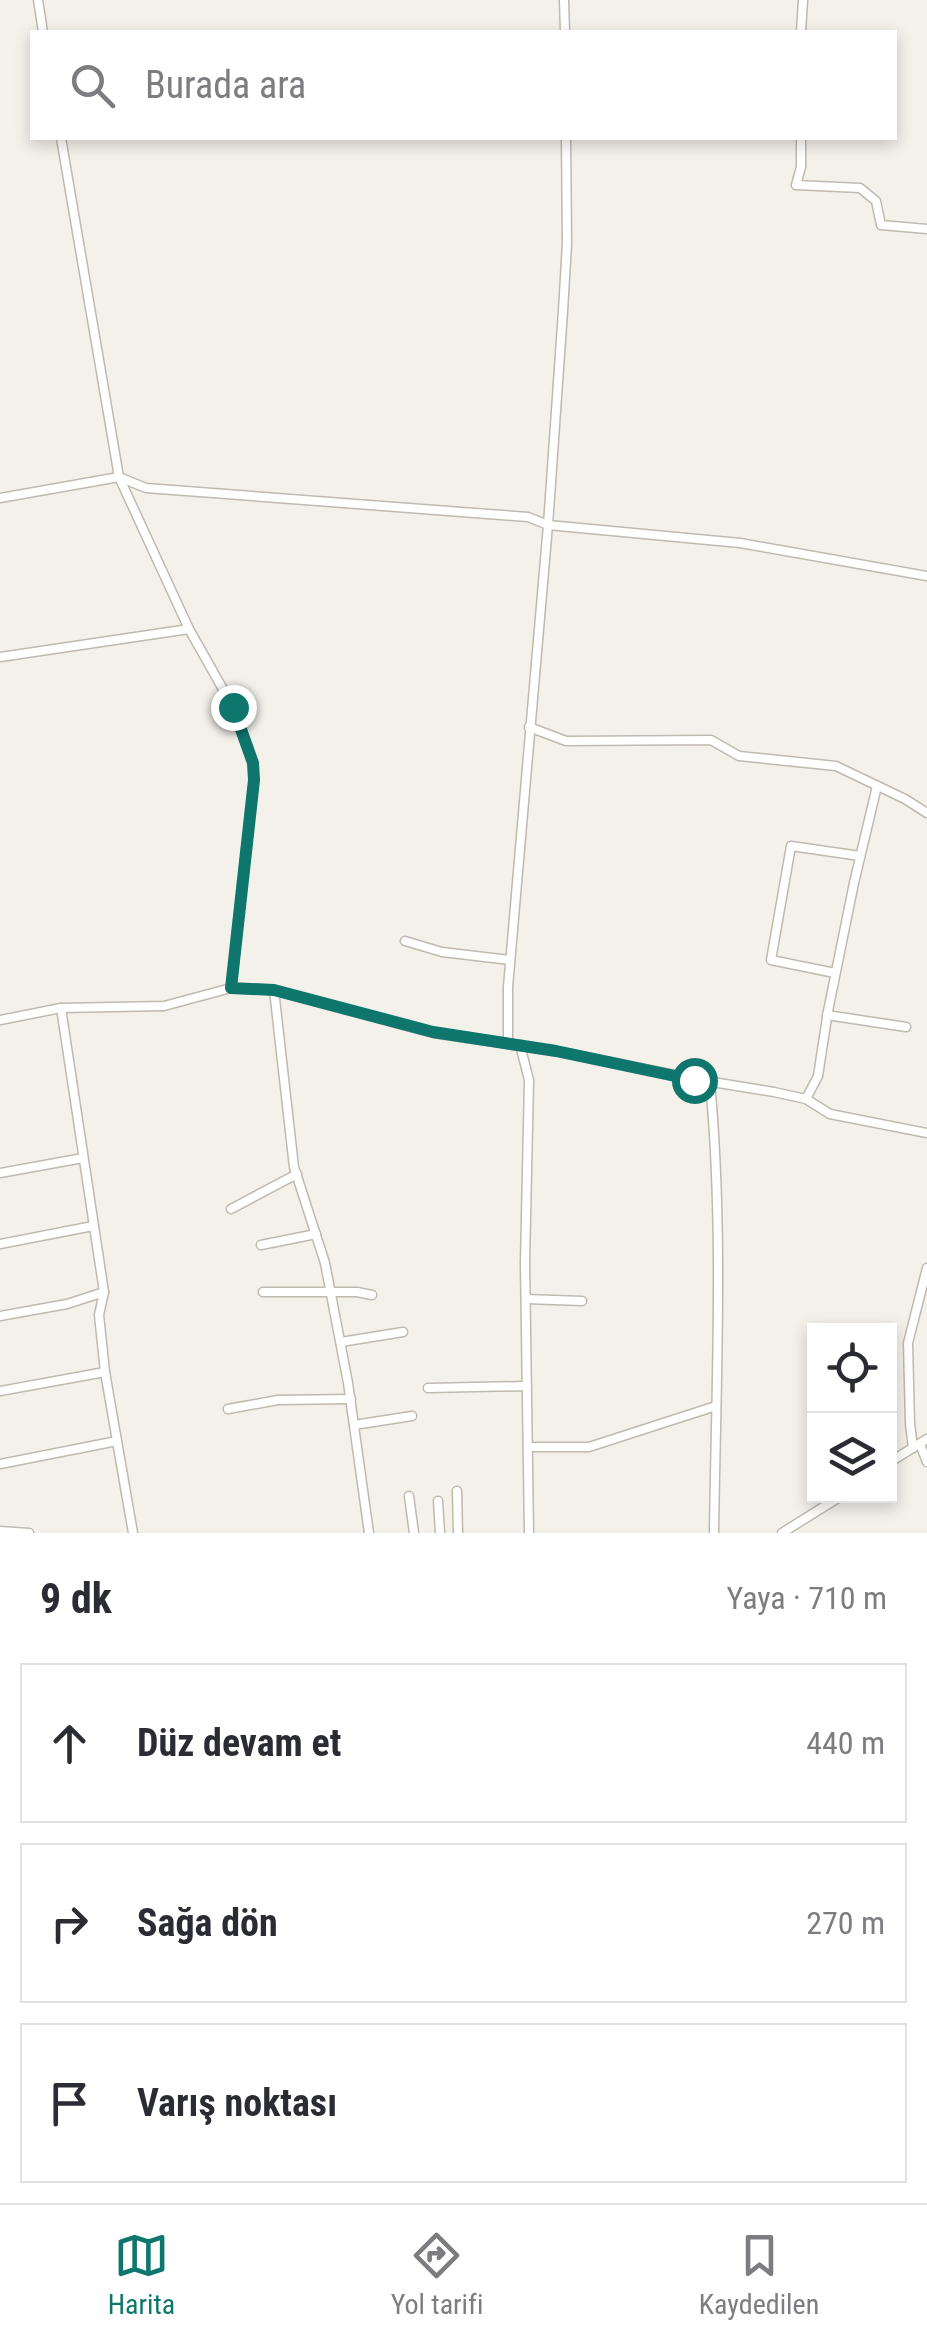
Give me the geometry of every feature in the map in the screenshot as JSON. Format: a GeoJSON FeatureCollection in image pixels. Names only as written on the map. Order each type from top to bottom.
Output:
{"type":"FeatureCollection","features":[{"type":"Feature","properties":{"kind":"street"},"geometry":{"type":"LineString","coordinates":[[38,0],[43,30]]}},
{"type":"Feature","properties":{"kind":"street"},"geometry":{"type":"LineString","coordinates":[[564,0],[565,30]]}},
{"type":"Feature","properties":{"kind":"street"},"geometry":{"type":"LineString","coordinates":[[801,30],[802,0]]}},
{"type":"Feature","properties":{"kind":"street"},"geometry":{"type":"LineString","coordinates":[[61,140],[119,476],[188,629],[233,707],[253,763],[231,988]]}},
{"type":"Feature","properties":{"kind":"street"},"geometry":{"type":"LineString","coordinates":[[508,1044],[510,960],[548,525],[567,242],[566,140]]}},
{"type":"Feature","properties":{"kind":"street"},"geometry":{"type":"LineString","coordinates":[[800,140],[801,167],[796,186],[860,188],[876,202],[881,224],[927,229]]}},
{"type":"Feature","properties":{"kind":"street"},"geometry":{"type":"LineString","coordinates":[[0,498],[119,476],[146,488],[528,517],[548,525],[740,544],[927,576]]}},
{"type":"Feature","properties":{"kind":"street"},"geometry":{"type":"LineString","coordinates":[[0,657],[188,629]]}},
{"type":"Feature","properties":{"kind":"street"},"geometry":{"type":"LineString","coordinates":[[529,727],[566,741],[710,740],[738,756],[836,766],[927,812]]}},
{"type":"Feature","properties":{"kind":"street"},"geometry":{"type":"LineString","coordinates":[[806,1099],[818,1076],[827,1015],[877,786]]}},
{"type":"Feature","properties":{"kind":"street"},"geometry":{"type":"LineString","coordinates":[[836,973],[771,960],[791,846],[860,856]]}},
{"type":"Feature","properties":{"kind":"street"},"geometry":{"type":"LineString","coordinates":[[405,941],[442,952],[510,960]]}},
{"type":"Feature","properties":{"kind":"street"},"geometry":{"type":"LineString","coordinates":[[0,1020],[61,1008],[164,1006],[231,988],[274,990],[433,1032],[806,1099],[830,1114],[927,1133]]}},
{"type":"Feature","properties":{"kind":"street"},"geometry":{"type":"LineString","coordinates":[[274,990],[297,1174],[331,1292],[369,1533]]}},
{"type":"Feature","properties":{"kind":"street"},"geometry":{"type":"LineString","coordinates":[[61,1008],[104,1292],[99,1316],[105,1372],[133,1533]]}},
{"type":"Feature","properties":{"kind":"street"},"geometry":{"type":"LineString","coordinates":[[827,1015],[906,1027]]}},
{"type":"Feature","properties":{"kind":"street"},"geometry":{"type":"LineString","coordinates":[[520,1045],[529,1080],[529,1533]]}},
{"type":"Feature","properties":{"kind":"street"},"geometry":{"type":"LineString","coordinates":[[710,1082],[717,1157],[719,1314],[714,1533]]}},
{"type":"Feature","properties":{"kind":"street"},"geometry":{"type":"LineString","coordinates":[[0,1173],[83,1158]]}},
{"type":"Feature","properties":{"kind":"street"},"geometry":{"type":"LineString","coordinates":[[231,1209],[297,1174]]}},
{"type":"Feature","properties":{"kind":"street"},"geometry":{"type":"LineString","coordinates":[[0,1244],[92,1226]]}},
{"type":"Feature","properties":{"kind":"street"},"geometry":{"type":"LineString","coordinates":[[261,1245],[316,1234]]}},
{"type":"Feature","properties":{"kind":"street"},"geometry":{"type":"LineString","coordinates":[[927,1268],[908,1342],[910,1424],[927,1462]]}},
{"type":"Feature","properties":{"kind":"street"},"geometry":{"type":"LineString","coordinates":[[0,1316],[67,1304],[104,1292]]}},
{"type":"Feature","properties":{"kind":"street"},"geometry":{"type":"LineString","coordinates":[[263,1292],[372,1295]]}},
{"type":"Feature","properties":{"kind":"street"},"geometry":{"type":"LineString","coordinates":[[526,1299],[582,1300]]}},
{"type":"Feature","properties":{"kind":"street"},"geometry":{"type":"LineString","coordinates":[[340,1342],[403,1332]]}},
{"type":"Feature","properties":{"kind":"street"},"geometry":{"type":"LineString","coordinates":[[0,1391],[105,1372]]}},
{"type":"Feature","properties":{"kind":"street"},"geometry":{"type":"LineString","coordinates":[[428,1388],[527,1386]]}},
{"type":"Feature","properties":{"kind":"street"},"geometry":{"type":"LineString","coordinates":[[228,1409],[278,1400],[351,1400]]}},
{"type":"Feature","properties":{"kind":"street"},"geometry":{"type":"LineString","coordinates":[[528,1447],[589,1447],[716,1406]]}},
{"type":"Feature","properties":{"kind":"street"},"geometry":{"type":"LineString","coordinates":[[354,1425],[412,1416]]}},
{"type":"Feature","properties":{"kind":"street"},"geometry":{"type":"LineString","coordinates":[[0,1464],[117,1441]]}},
{"type":"Feature","properties":{"kind":"street"},"geometry":{"type":"LineString","coordinates":[[897,1458],[920,1444]]}},
{"type":"Feature","properties":{"kind":"street"},"geometry":{"type":"LineString","coordinates":[[457,1491],[458,1533]]}},
{"type":"Feature","properties":{"kind":"street"},"geometry":{"type":"LineString","coordinates":[[409,1496],[414,1533]]}},
{"type":"Feature","properties":{"kind":"street"},"geometry":{"type":"LineString","coordinates":[[438,1501],[440,1533]]}},
{"type":"Feature","properties":{"kind":"street"},"geometry":{"type":"LineString","coordinates":[[782,1533],[830,1503]]}},
{"type":"Feature","properties":{"kind":"street"},"geometry":{"type":"LineString","coordinates":[[0,1531],[29,1533]]}},
{"type":"Feature","properties":{"kind":"route"},"geometry":{"type":"LineString","coordinates":[[233,707],[253,763],[254,780],[231,988],[274,990],[433,1032],[556,1051],[694,1080]]}}]}
